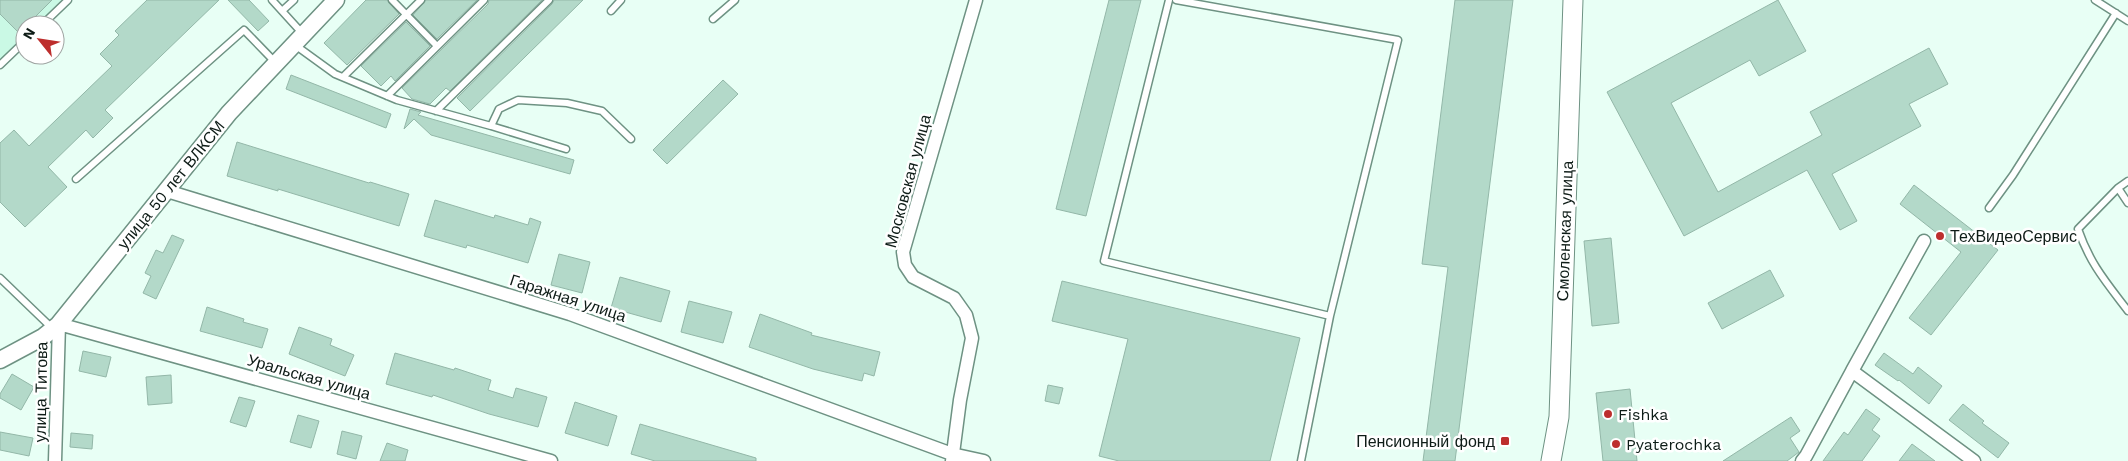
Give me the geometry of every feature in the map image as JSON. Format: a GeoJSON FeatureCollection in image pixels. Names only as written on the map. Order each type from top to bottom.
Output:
{"type":"FeatureCollection","features":[{"type":"Feature","properties":{"kind":"main road","name":"Смоленская улица"},"geometry":{"type":"LineString","coordinates":[[1551,461],[1559,418],[1573,0]]}},
{"type":"Feature","properties":{"kind":"street","name":"улица 50 лет ВЛКСМ"},"geometry":{"type":"LineString","coordinates":[[0,360],[43,337],[56,327],[229,113],[336,0]]}},
{"type":"Feature","properties":{"kind":"street","name":"Московская улица"},"geometry":{"type":"LineString","coordinates":[[952,457],[960,400],[972,338],[966,315],[954,298],[914,277],[904,265],[904,252],[976,0]]}},
{"type":"Feature","properties":{"kind":"street","name":"Гаражная улица"},"geometry":{"type":"LineString","coordinates":[[167,191],[570,314],[952,457],[984,461]]}},
{"type":"Feature","properties":{"kind":"street"},"geometry":{"type":"LineString","coordinates":[[1802,461],[1924,241]]}},
{"type":"Feature","properties":{"kind":"street","name":"улица Титова"},"geometry":{"type":"LineString","coordinates":[[55,461],[56,327]]}},
{"type":"Feature","properties":{"kind":"street","name":"Уральская улица"},"geometry":{"type":"LineString","coordinates":[[56,327],[551,461]]}},
{"type":"Feature","properties":{"kind":"street"},"geometry":{"type":"LineString","coordinates":[[1852,372],[1974,461]]}},
{"type":"Feature","properties":{"kind":"lane"},"geometry":{"type":"LineString","coordinates":[[52,15],[68,0]]}},
{"type":"Feature","properties":{"kind":"lane"},"geometry":{"type":"LineString","coordinates":[[272,0],[282,12],[298,39],[343,78],[387,96],[566,149]]}},
{"type":"Feature","properties":{"kind":"lane"},"geometry":{"type":"LineString","coordinates":[[282,12],[294,0]]}},
{"type":"Feature","properties":{"kind":"lane"},"geometry":{"type":"LineString","coordinates":[[392,0],[437,46]]}},
{"type":"Feature","properties":{"kind":"lane"},"geometry":{"type":"LineString","coordinates":[[343,78],[421,0]]}},
{"type":"Feature","properties":{"kind":"lane"},"geometry":{"type":"LineString","coordinates":[[387,96],[484,0]]}},
{"type":"Feature","properties":{"kind":"lane"},"geometry":{"type":"LineString","coordinates":[[436,111],[549,0]]}},
{"type":"Feature","properties":{"kind":"lane"},"geometry":{"type":"LineString","coordinates":[[611,11],[621,0]]}},
{"type":"Feature","properties":{"kind":"lane"},"geometry":{"type":"LineString","coordinates":[[713,19],[735,0]]}},
{"type":"Feature","properties":{"kind":"lane"},"geometry":{"type":"LineString","coordinates":[[1169,0],[1104,262],[1330,316]]}},
{"type":"Feature","properties":{"kind":"lane"},"geometry":{"type":"LineString","coordinates":[[1176,0],[1398,40],[1330,316],[1301,461]]}},
{"type":"Feature","properties":{"kind":"lane"},"geometry":{"type":"LineString","coordinates":[[2095,0],[2128,21]]}},
{"type":"Feature","properties":{"kind":"lane"},"geometry":{"type":"LineString","coordinates":[[1989,208],[2018,168],[2116,13]]}},
{"type":"Feature","properties":{"kind":"lane"},"geometry":{"type":"LineString","coordinates":[[76,179],[244,30],[276,63]]}},
{"type":"Feature","properties":{"kind":"lane"},"geometry":{"type":"LineString","coordinates":[[0,65],[15,51]]}},
{"type":"Feature","properties":{"kind":"lane"},"geometry":{"type":"LineString","coordinates":[[491,126],[499,109],[518,100],[566,103],[602,111],[631,139]]}},
{"type":"Feature","properties":{"kind":"lane"},"geometry":{"type":"LineString","coordinates":[[2128,181],[2118,188],[2078,229],[2086,252],[2096,269],[2128,311]]}},
{"type":"Feature","properties":{"kind":"lane"},"geometry":{"type":"LineString","coordinates":[[2118,188],[2128,204]]}},
{"type":"Feature","properties":{"kind":"lane"},"geometry":{"type":"LineString","coordinates":[[0,278],[56,327]]}},
{"type":"Feature","properties":{"kind":"shaded area"},"geometry":{"type":"Polygon","coordinates":[[[0,0],[70,0],[55,15],[15,15],[15,54],[0,69],[0,0]]]}},
{"type":"Feature","properties":{"kind":"building"},"geometry":{"type":"Polygon","coordinates":[[[0,0],[52,0],[37,15],[15,15],[15,29],[0,14],[0,0]]]}},
{"type":"Feature","properties":{"kind":"building"},"geometry":{"type":"Polygon","coordinates":[[[147,0],[219,0],[105,110],[113,118],[93,138],[86,130],[48,167],[67,187],[25,227],[0,202],[0,143],[14,130],[29,146],[112,66],[100,54],[119,35],[115,31],[147,0]]]}},
{"type":"Feature","properties":{"kind":"building"},"geometry":{"type":"Polygon","coordinates":[[[228,0],[249,0],[269,21],[258,31],[228,0]]]}},
{"type":"Feature","properties":{"kind":"building"},"geometry":{"type":"Polygon","coordinates":[[[366,0],[387,0],[399,14],[347,65],[324,43],[366,0]]]}},
{"type":"Feature","properties":{"kind":"building"},"geometry":{"type":"Polygon","coordinates":[[[426,0],[477,0],[437,39],[413,15],[426,0]]]}},
{"type":"Feature","properties":{"kind":"building"},"geometry":{"type":"Polygon","coordinates":[[[489,0],[542,0],[450,91],[446,88],[430,104],[412,99],[402,88],[488,4],[489,0]]]}},
{"type":"Feature","properties":{"kind":"building"},"geometry":{"type":"Polygon","coordinates":[[[554,0],[583,0],[470,111],[457,98],[554,0]]]}},
{"type":"Feature","properties":{"kind":"building"},"geometry":{"type":"Polygon","coordinates":[[[1109,0],[1141,0],[1086,216],[1056,209],[1109,0]]]}},
{"type":"Feature","properties":{"kind":"building"},"geometry":{"type":"Polygon","coordinates":[[[1455,0],[1513,0],[1455,461],[1423,461],[1448,267],[1422,264],[1455,0]]]}},
{"type":"Feature","properties":{"kind":"building"},"geometry":{"type":"Polygon","coordinates":[[[1778,0],[1806,51],[1759,76],[1750,60],[1671,103],[1718,192],[1822,135],[1810,112],[1929,48],[1948,84],[1909,104],[1921,126],[1832,174],[1857,221],[1840,230],[1807,170],[1684,236],[1607,92],[1778,0]]]}},
{"type":"Feature","properties":{"kind":"building"},"geometry":{"type":"Polygon","coordinates":[[[406,22],[430,46],[395,81],[391,76],[381,86],[361,66],[406,22]]]}},
{"type":"Feature","properties":{"kind":"building"},"geometry":{"type":"Polygon","coordinates":[[[291,75],[391,114],[386,128],[286,89],[291,75]]]}},
{"type":"Feature","properties":{"kind":"building"},"geometry":{"type":"Polygon","coordinates":[[[723,80],[738,94],[667,164],[653,150],[723,80]]]}},
{"type":"Feature","properties":{"kind":"building"},"geometry":{"type":"Polygon","coordinates":[[[410,109],[421,112],[418,115],[574,160],[570,174],[431,135],[414,119],[404,129],[410,109]]]}},
{"type":"Feature","properties":{"kind":"building"},"geometry":{"type":"Polygon","coordinates":[[[237,142],[409,194],[399,226],[278,189],[278,191],[227,176],[237,142]]]}},
{"type":"Feature","properties":{"kind":"building"},"geometry":{"type":"Polygon","coordinates":[[[1914,185],[1998,250],[1931,335],[1909,318],[1961,252],[1900,204],[1914,185]]]}},
{"type":"Feature","properties":{"kind":"building"},"geometry":{"type":"Polygon","coordinates":[[[435,200],[494,218],[495,215],[528,225],[530,218],[541,222],[528,263],[467,245],[466,248],[424,236],[435,200]]]}},
{"type":"Feature","properties":{"kind":"building"},"geometry":{"type":"Polygon","coordinates":[[[172,235],[184,240],[156,299],[143,293],[151,276],[145,273],[156,250],[163,253],[172,235]]]}},
{"type":"Feature","properties":{"kind":"building"},"geometry":{"type":"Polygon","coordinates":[[[1611,238],[1619,323],[1592,326],[1584,241],[1611,238]]]}},
{"type":"Feature","properties":{"kind":"building"},"geometry":{"type":"Polygon","coordinates":[[[559,254],[590,262],[582,293],[551,285],[559,254]]]}},
{"type":"Feature","properties":{"kind":"building"},"geometry":{"type":"Polygon","coordinates":[[[1770,270],[1784,296],[1722,329],[1708,303],[1770,270]]]}},
{"type":"Feature","properties":{"kind":"building"},"geometry":{"type":"Polygon","coordinates":[[[620,277],[670,291],[661,322],[611,308],[620,277]]]}},
{"type":"Feature","properties":{"kind":"building"},"geometry":{"type":"Polygon","coordinates":[[[1062,281],[1300,338],[1270,461],[1119,461],[1099,456],[1128,339],[1052,321],[1062,281]]]}},
{"type":"Feature","properties":{"kind":"building"},"geometry":{"type":"Polygon","coordinates":[[[689,301],[732,312],[723,343],[681,332],[689,301]]]}},
{"type":"Feature","properties":{"kind":"building"},"geometry":{"type":"Polygon","coordinates":[[[207,307],[244,319],[243,322],[268,329],[262,348],[200,331],[207,307]]]}},
{"type":"Feature","properties":{"kind":"building"},"geometry":{"type":"Polygon","coordinates":[[[760,314],[812,333],[811,335],[880,352],[874,376],[864,373],[862,381],[813,369],[749,347],[760,314]]]}},
{"type":"Feature","properties":{"kind":"building"},"geometry":{"type":"Polygon","coordinates":[[[299,327],[332,339],[330,345],[354,355],[345,376],[289,354],[299,327]]]}},
{"type":"Feature","properties":{"kind":"building"},"geometry":{"type":"Polygon","coordinates":[[[83,351],[111,357],[106,377],[79,371],[83,351]]]}},
{"type":"Feature","properties":{"kind":"building"},"geometry":{"type":"Polygon","coordinates":[[[395,353],[454,370],[455,368],[491,380],[488,390],[513,398],[516,388],[547,397],[538,427],[489,414],[433,395],[432,397],[386,384],[395,353]]]}},
{"type":"Feature","properties":{"kind":"building"},"geometry":{"type":"Polygon","coordinates":[[[1884,353],[1913,374],[1918,367],[1942,386],[1929,404],[1899,380],[1875,365],[1884,353]]]}},
{"type":"Feature","properties":{"kind":"building"},"geometry":{"type":"Polygon","coordinates":[[[12,374],[34,387],[21,410],[0,398],[0,394],[12,374]]]}},
{"type":"Feature","properties":{"kind":"building"},"geometry":{"type":"Polygon","coordinates":[[[171,375],[172,403],[148,405],[146,377],[171,375]]]}},
{"type":"Feature","properties":{"kind":"building"},"geometry":{"type":"Polygon","coordinates":[[[1048,385],[1063,388],[1059,404],[1045,401],[1048,385]]]}},
{"type":"Feature","properties":{"kind":"building"},"geometry":{"type":"Polygon","coordinates":[[[1630,389],[1637,461],[1603,461],[1596,393],[1630,389]]]}},
{"type":"Feature","properties":{"kind":"building"},"geometry":{"type":"Polygon","coordinates":[[[239,397],[255,401],[246,427],[230,422],[239,397]]]}},
{"type":"Feature","properties":{"kind":"building"},"geometry":{"type":"Polygon","coordinates":[[[575,402],[617,416],[608,446],[565,433],[575,402]]]}},
{"type":"Feature","properties":{"kind":"building"},"geometry":{"type":"Polygon","coordinates":[[[1963,404],[1984,421],[1982,423],[2009,443],[1998,458],[1949,420],[1963,404]]]}},
{"type":"Feature","properties":{"kind":"building"},"geometry":{"type":"Polygon","coordinates":[[[1866,409],[1880,419],[1872,430],[1880,436],[1862,461],[1823,461],[1844,432],[1848,435],[1866,409]]]}},
{"type":"Feature","properties":{"kind":"building"},"geometry":{"type":"Polygon","coordinates":[[[298,415],[319,421],[311,448],[290,442],[298,415]]]}},
{"type":"Feature","properties":{"kind":"building"},"geometry":{"type":"Polygon","coordinates":[[[1791,417],[1800,431],[1790,438],[1799,452],[1787,461],[1723,461],[1791,417]]]}},
{"type":"Feature","properties":{"kind":"building"},"geometry":{"type":"Polygon","coordinates":[[[640,424],[756,458],[756,461],[655,461],[631,454],[640,424]]]}},
{"type":"Feature","properties":{"kind":"building"},"geometry":{"type":"Polygon","coordinates":[[[342,431],[362,436],[356,459],[337,454],[342,431]]]}},
{"type":"Feature","properties":{"kind":"building"},"geometry":{"type":"Polygon","coordinates":[[[0,432],[33,438],[29,456],[0,450],[0,432]]]}},
{"type":"Feature","properties":{"kind":"building"},"geometry":{"type":"Polygon","coordinates":[[[71,433],[93,435],[92,449],[70,447],[71,433]]]}},
{"type":"Feature","properties":{"kind":"building"},"geometry":{"type":"Polygon","coordinates":[[[387,443],[408,450],[405,461],[380,461],[387,443]]]}},
{"type":"Feature","properties":{"kind":"building"},"geometry":{"type":"Polygon","coordinates":[[[1912,444],[1935,461],[1899,461],[1912,444]]]}},
{"type":"Feature","properties":{"kind":"place","name":"ТехВидеоСервис"},"geometry":{"type":"Point","coordinates":[1940,236]}},
{"type":"Feature","properties":{"kind":"place","name":"Fishka"},"geometry":{"type":"Point","coordinates":[1608,414]}},
{"type":"Feature","properties":{"kind":"place","name":"Пенсионный фонд"},"geometry":{"type":"Point","coordinates":[1505,441]}},
{"type":"Feature","properties":{"kind":"place","name":"Pyaterochka"},"geometry":{"type":"Point","coordinates":[1616,444]}}]}
